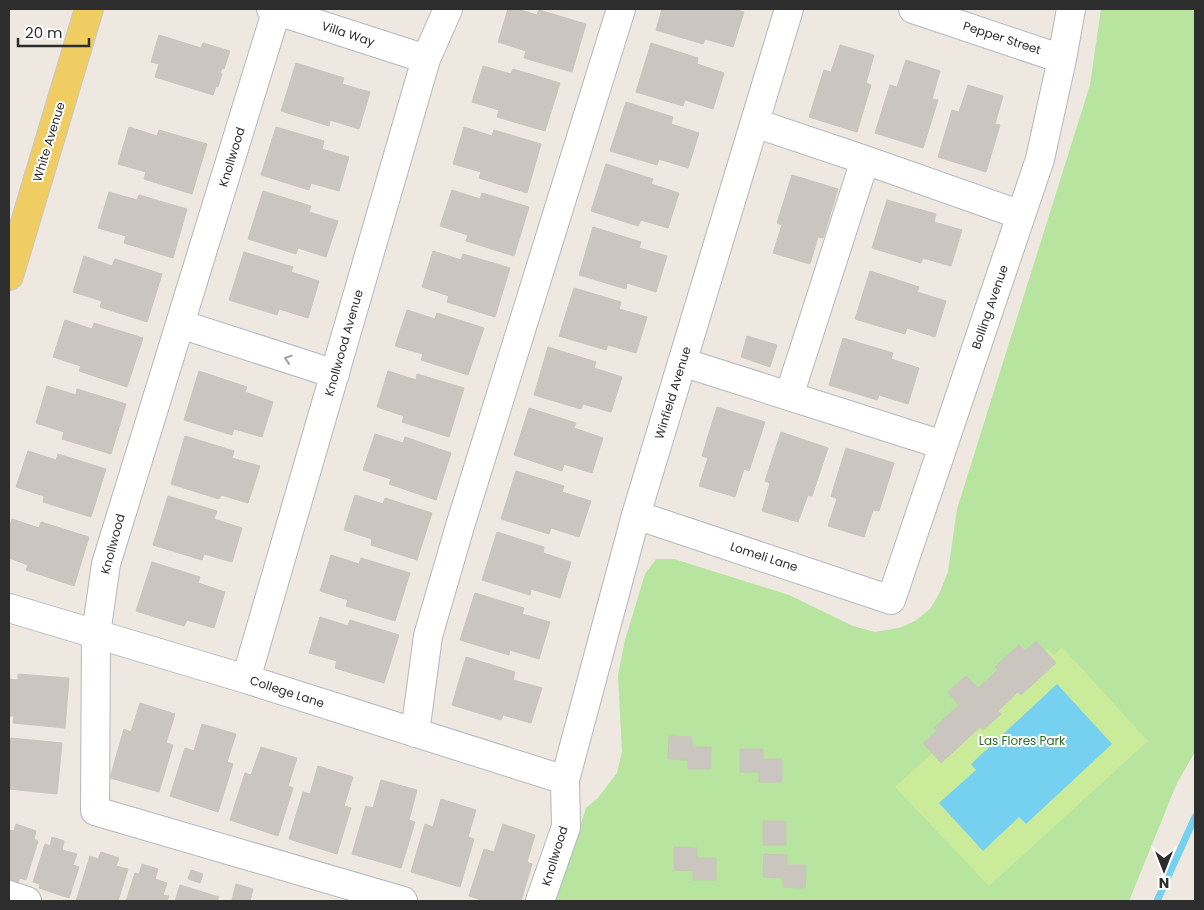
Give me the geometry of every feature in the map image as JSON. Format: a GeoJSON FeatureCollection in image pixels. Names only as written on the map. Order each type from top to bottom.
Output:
{"type":"FeatureCollection","features":[{"type":"Feature","properties":{"kind":"main road","name":"White Avenue"},"geometry":{"type":"LineString","coordinates":[[9,276],[89,9]]}},
{"type":"Feature","properties":{"kind":"street","name":"Villa Way"},"geometry":{"type":"LineString","coordinates":[[275,9],[426,59]]}},
{"type":"Feature","properties":{"kind":"street","name":"Knollwood"},"geometry":{"type":"LineString","coordinates":[[275,9],[106,564],[96,634],[95,810],[403,901]]}},
{"type":"Feature","properties":{"kind":"street","name":"Knollwood Avenue"},"geometry":{"type":"LineString","coordinates":[[246,679],[426,59],[448,9]]}},
{"type":"Feature","properties":{"kind":"street"},"geometry":{"type":"LineString","coordinates":[[415,733],[428,636],[466,507],[621,9]]}},
{"type":"Feature","properties":{"kind":"street","name":"Winfield Avenue"},"geometry":{"type":"LineString","coordinates":[[565,780],[636,515],[789,9]]}},
{"type":"Feature","properties":{"kind":"street","name":"Pepper Street"},"geometry":{"type":"LineString","coordinates":[[912,9],[1062,58]]}},
{"type":"Feature","properties":{"kind":"street","name":"Bolling Avenue"},"geometry":{"type":"LineString","coordinates":[[892,600],[1040,159],[1071,9]]}},
{"type":"Feature","properties":{"kind":"street"},"geometry":{"type":"LineString","coordinates":[[755,123],[1021,215]]}},
{"type":"Feature","properties":{"kind":"street"},"geometry":{"type":"LineString","coordinates":[[789,396],[865,160]]}},
{"type":"Feature","properties":{"kind":"street"},"geometry":{"type":"LineString","coordinates":[[180,324],[335,374]]}},
{"type":"Feature","properties":{"kind":"street"},"geometry":{"type":"LineString","coordinates":[[682,362],[943,445]]}},
{"type":"Feature","properties":{"kind":"street","name":"Lomeli Lane"},"geometry":{"type":"LineString","coordinates":[[636,515],[892,600]]}},
{"type":"Feature","properties":{"kind":"street","name":"College Lane"},"geometry":{"type":"LineString","coordinates":[[9,608],[246,679],[565,780]]}},
{"type":"Feature","properties":{"kind":"street","name":"Knollwood"},"geometry":{"type":"LineString","coordinates":[[540,901],[566,827],[565,780]]}},
{"type":"Feature","properties":{"kind":"green space","name":"Las Flores Park"},"geometry":{"type":"Polygon","coordinates":[[[1101,9],[1195,9],[1195,752],[1177,783],[1129,901],[555,901],[586,808],[598,798],[617,773],[622,752],[618,675],[625,640],[645,574],[656,559],[674,559],[789,595],[853,626],[875,632],[899,628],[915,621],[930,609],[939,594],[948,572],[957,509],[1090,85],[1101,9]]]}},
{"type":"Feature","properties":{"kind":"green space"},"geometry":{"type":"Polygon","coordinates":[[[1062,647],[1148,741],[989,886],[895,787],[1047,648],[1054,655],[1062,647]]]}},
{"type":"Feature","properties":{"kind":"water"},"geometry":{"type":"Polygon","coordinates":[[[1057,684],[1112,744],[1026,824],[1019,817],[983,851],[939,803],[976,770],[971,764],[1057,684]]]}},
{"type":"Feature","properties":{"kind":"building"},"geometry":{"type":"Polygon","coordinates":[[[508,9],[517,9],[537,15],[539,10],[586,24],[572,72],[524,58],[526,51],[498,42],[508,9]]]}},
{"type":"Feature","properties":{"kind":"building"},"geometry":{"type":"Polygon","coordinates":[[[662,9],[734,9],[744,12],[733,47],[705,39],[703,44],[656,30],[662,9]]]}},
{"type":"Feature","properties":{"kind":"building"},"geometry":{"type":"Polygon","coordinates":[[[159,35],[201,48],[203,43],[230,51],[224,69],[222,68],[220,74],[222,74],[218,87],[216,86],[213,95],[155,77],[159,64],[151,62],[159,35]]]}},
{"type":"Feature","properties":{"kind":"building"},"geometry":{"type":"Polygon","coordinates":[[[651,43],[698,58],[697,64],[724,73],[713,109],[685,100],[683,106],[636,92],[651,43]]]}},
{"type":"Feature","properties":{"kind":"building"},"geometry":{"type":"Polygon","coordinates":[[[840,45],[874,55],[866,83],[871,85],[857,132],[809,117],[824,70],[831,72],[840,45]]]}},
{"type":"Feature","properties":{"kind":"building"},"geometry":{"type":"Polygon","coordinates":[[[906,60],[940,71],[932,99],[938,100],[923,148],[875,133],[890,85],[897,87],[906,60]]]}},
{"type":"Feature","properties":{"kind":"building"},"geometry":{"type":"Polygon","coordinates":[[[296,63],[344,78],[342,84],[370,92],[359,129],[330,120],[329,126],[281,111],[296,63]]]}},
{"type":"Feature","properties":{"kind":"building"},"geometry":{"type":"Polygon","coordinates":[[[483,66],[511,74],[513,69],[560,83],[545,131],[497,117],[499,110],[472,102],[483,66]]]}},
{"type":"Feature","properties":{"kind":"building"},"geometry":{"type":"Polygon","coordinates":[[[968,85],[1003,96],[995,124],[1000,125],[986,172],[938,157],[952,110],[959,112],[968,85]]]}},
{"type":"Feature","properties":{"kind":"building"},"geometry":{"type":"Polygon","coordinates":[[[626,102],[673,117],[671,124],[699,133],[688,168],[659,159],[657,165],[610,151],[626,102]]]}},
{"type":"Feature","properties":{"kind":"building"},"geometry":{"type":"Polygon","coordinates":[[[129,127],[157,136],[159,130],[207,144],[192,194],[144,179],[146,172],[118,164],[129,127]]]}},
{"type":"Feature","properties":{"kind":"building"},"geometry":{"type":"Polygon","coordinates":[[[276,127],[324,141],[322,149],[349,157],[339,191],[311,183],[309,190],[261,175],[276,127]]]}},
{"type":"Feature","properties":{"kind":"building"},"geometry":{"type":"Polygon","coordinates":[[[464,127],[492,136],[494,130],[541,144],[527,193],[479,178],[481,172],[453,164],[464,127]]]}},
{"type":"Feature","properties":{"kind":"building"},"geometry":{"type":"Polygon","coordinates":[[[606,164],[653,179],[651,184],[679,193],[668,228],[641,220],[638,226],[591,211],[606,164]]]}},
{"type":"Feature","properties":{"kind":"building"},"geometry":{"type":"Polygon","coordinates":[[[792,175],[838,189],[823,238],[818,237],[810,264],[773,253],[782,225],[777,223],[792,175]]]}},
{"type":"Feature","properties":{"kind":"building"},"geometry":{"type":"Polygon","coordinates":[[[452,190],[480,199],[482,193],[529,207],[514,256],[466,241],[468,235],[440,226],[452,190]]]}},
{"type":"Feature","properties":{"kind":"building"},"geometry":{"type":"Polygon","coordinates":[[[263,191],[311,206],[309,212],[338,221],[326,257],[298,248],[296,254],[248,239],[263,191]]]}},
{"type":"Feature","properties":{"kind":"building"},"geometry":{"type":"Polygon","coordinates":[[[109,192],[137,200],[139,195],[187,209],[173,258],[124,243],[126,236],[98,228],[109,192]]]}},
{"type":"Feature","properties":{"kind":"building"},"geometry":{"type":"Polygon","coordinates":[[[887,200],[936,214],[934,222],[962,230],[951,266],[923,258],[921,263],[872,248],[887,200]]]}},
{"type":"Feature","properties":{"kind":"building"},"geometry":{"type":"Polygon","coordinates":[[[593,227],[641,242],[639,248],[667,256],[656,292],[627,283],[626,289],[579,275],[593,227]]]}},
{"type":"Feature","properties":{"kind":"building"},"geometry":{"type":"Polygon","coordinates":[[[433,251],[461,260],[463,254],[510,268],[495,317],[447,302],[449,296],[422,287],[433,251]]]}},
{"type":"Feature","properties":{"kind":"building"},"geometry":{"type":"Polygon","coordinates":[[[244,252],[293,267],[291,272],[319,281],[308,318],[279,309],[277,315],[229,300],[244,252]]]}},
{"type":"Feature","properties":{"kind":"building"},"geometry":{"type":"Polygon","coordinates":[[[84,256],[112,266],[115,259],[162,274],[147,322],[100,307],[102,301],[73,292],[84,256]]]}},
{"type":"Feature","properties":{"kind":"building"},"geometry":{"type":"Polygon","coordinates":[[[870,271],[919,287],[917,292],[946,301],[935,337],[907,328],[905,334],[855,319],[870,271]]]}},
{"type":"Feature","properties":{"kind":"building"},"geometry":{"type":"Polygon","coordinates":[[[574,288],[621,302],[619,309],[647,317],[636,353],[608,345],[606,350],[559,336],[574,288]]]}},
{"type":"Feature","properties":{"kind":"building"},"geometry":{"type":"Polygon","coordinates":[[[407,310],[435,319],[437,313],[484,328],[468,375],[421,360],[423,354],[395,346],[407,310]]]}},
{"type":"Feature","properties":{"kind":"building"},"geometry":{"type":"Polygon","coordinates":[[[65,320],[92,329],[94,323],[143,338],[127,387],[79,371],[81,366],[53,357],[65,320]]]}},
{"type":"Feature","properties":{"kind":"building"},"geometry":{"type":"Polygon","coordinates":[[[747,336],[777,345],[770,367],[741,357],[747,336]]]}},
{"type":"Feature","properties":{"kind":"building"},"geometry":{"type":"Polygon","coordinates":[[[843,338],[893,353],[891,359],[919,368],[908,404],[879,395],[877,400],[829,385],[843,338]]]}},
{"type":"Feature","properties":{"kind":"building"},"geometry":{"type":"Polygon","coordinates":[[[548,347],[596,362],[594,368],[622,377],[611,412],[583,404],[581,409],[534,395],[548,347]]]}},
{"type":"Feature","properties":{"kind":"building"},"geometry":{"type":"Polygon","coordinates":[[[199,371],[247,387],[245,392],[273,402],[262,437],[234,429],[232,435],[184,420],[199,371]]]}},
{"type":"Feature","properties":{"kind":"building"},"geometry":{"type":"Polygon","coordinates":[[[388,371],[416,380],[417,374],[464,388],[449,437],[402,422],[404,416],[377,407],[388,371]]]}},
{"type":"Feature","properties":{"kind":"building"},"geometry":{"type":"Polygon","coordinates":[[[47,386],[76,395],[77,389],[126,404],[111,454],[62,439],[64,432],[36,423],[47,386]]]}},
{"type":"Feature","properties":{"kind":"building"},"geometry":{"type":"Polygon","coordinates":[[[717,407],[765,422],[749,471],[744,469],[735,497],[699,486],[708,458],[702,456],[717,407]]]}},
{"type":"Feature","properties":{"kind":"building"},"geometry":{"type":"Polygon","coordinates":[[[529,408],[576,423],[574,428],[603,438],[592,473],[564,464],[562,471],[514,455],[529,408]]]}},
{"type":"Feature","properties":{"kind":"building"},"geometry":{"type":"Polygon","coordinates":[[[781,432],[828,448],[812,496],[808,495],[798,522],[762,511],[770,483],[765,481],[781,432]]]}},
{"type":"Feature","properties":{"kind":"building"},"geometry":{"type":"Polygon","coordinates":[[[375,434],[403,443],[405,437],[451,453],[436,500],[389,484],[391,479],[363,470],[375,434]]]}},
{"type":"Feature","properties":{"kind":"building"},"geometry":{"type":"Polygon","coordinates":[[[185,436],[234,451],[232,458],[260,466],[248,503],[221,495],[219,499],[171,484],[185,436]]]}},
{"type":"Feature","properties":{"kind":"building"},"geometry":{"type":"Polygon","coordinates":[[[846,448],[894,463],[879,511],[873,510],[864,537],[828,526],[837,499],[831,496],[846,448]]]}},
{"type":"Feature","properties":{"kind":"building"},"geometry":{"type":"Polygon","coordinates":[[[28,451],[56,460],[58,454],[106,469],[91,517],[43,502],[44,496],[16,487],[28,451]]]}},
{"type":"Feature","properties":{"kind":"building"},"geometry":{"type":"Polygon","coordinates":[[[516,471],[564,486],[562,492],[591,501],[579,537],[551,528],[549,534],[501,519],[516,471]]]}},
{"type":"Feature","properties":{"kind":"building"},"geometry":{"type":"Polygon","coordinates":[[[355,495],[383,504],[385,498],[432,513],[417,560],[371,545],[372,539],[344,530],[355,495]]]}},
{"type":"Feature","properties":{"kind":"building"},"geometry":{"type":"Polygon","coordinates":[[[168,496],[217,511],[214,519],[242,528],[232,562],[204,554],[202,560],[153,545],[168,496]]]}},
{"type":"Feature","properties":{"kind":"building"},"geometry":{"type":"Polygon","coordinates":[[[12,519],[39,528],[41,522],[89,537],[74,586],[26,570],[28,565],[9,558],[9,529],[12,519]]]}},
{"type":"Feature","properties":{"kind":"building"},"geometry":{"type":"Polygon","coordinates":[[[497,532],[544,547],[543,553],[571,562],[560,598],[531,589],[530,595],[482,580],[497,532]]]}},
{"type":"Feature","properties":{"kind":"building"},"geometry":{"type":"Polygon","coordinates":[[[331,555],[359,564],[361,558],[410,573],[395,621],[346,606],[348,600],[320,591],[331,555]]]}},
{"type":"Feature","properties":{"kind":"building"},"geometry":{"type":"Polygon","coordinates":[[[152,562],[200,577],[198,583],[225,592],[214,628],[187,620],[184,626],[136,611],[152,562]]]}},
{"type":"Feature","properties":{"kind":"building"},"geometry":{"type":"Polygon","coordinates":[[[475,593],[524,608],[522,614],[550,622],[539,659],[510,650],[509,655],[460,640],[475,593]]]}},
{"type":"Feature","properties":{"kind":"building"},"geometry":{"type":"Polygon","coordinates":[[[320,617],[348,626],[350,620],[399,635],[384,683],[335,668],[337,661],[309,653],[320,617]]]}},
{"type":"Feature","properties":{"kind":"building"},"geometry":{"type":"Polygon","coordinates":[[[1036,641],[1056,663],[1021,695],[1018,692],[998,711],[1001,714],[983,730],[980,727],[941,763],[923,743],[937,731],[934,728],[959,705],[948,692],[966,676],[978,688],[998,670],[995,667],[1019,645],[1025,651],[1036,641]]]}},
{"type":"Feature","properties":{"kind":"building"},"geometry":{"type":"Polygon","coordinates":[[[466,657],[515,672],[513,680],[542,688],[531,723],[503,715],[501,720],[452,705],[466,657]]]}},
{"type":"Feature","properties":{"kind":"building"},"geometry":{"type":"Polygon","coordinates":[[[18,674],[69,678],[65,728],[13,723],[14,716],[9,716],[9,679],[18,680],[18,674]]]}},
{"type":"Feature","properties":{"kind":"building"},"geometry":{"type":"Polygon","coordinates":[[[140,703],[175,714],[166,743],[173,745],[159,792],[110,778],[124,729],[131,732],[140,703]]]}},
{"type":"Feature","properties":{"kind":"building"},"geometry":{"type":"Polygon","coordinates":[[[202,724],[236,734],[227,762],[233,764],[218,812],[170,796],[185,748],[194,751],[202,724]]]}},
{"type":"Feature","properties":{"kind":"building"},"geometry":{"type":"Polygon","coordinates":[[[669,736],[692,737],[692,747],[711,747],[711,769],[688,769],[688,760],[668,759],[669,736]]]}},
{"type":"Feature","properties":{"kind":"building"},"geometry":{"type":"Polygon","coordinates":[[[11,738],[62,743],[57,794],[9,789],[9,744],[11,738]]]}},
{"type":"Feature","properties":{"kind":"building"},"geometry":{"type":"Polygon","coordinates":[[[261,747],[297,758],[288,786],[293,788],[278,836],[230,820],[245,773],[251,775],[261,747]]]}},
{"type":"Feature","properties":{"kind":"building"},"geometry":{"type":"Polygon","coordinates":[[[740,749],[763,749],[763,759],[782,759],[782,782],[759,782],[759,772],[740,772],[740,749]]]}},
{"type":"Feature","properties":{"kind":"building"},"geometry":{"type":"Polygon","coordinates":[[[318,766],[353,777],[344,806],[351,808],[337,854],[289,839],[303,792],[310,794],[318,766]]]}},
{"type":"Feature","properties":{"kind":"building"},"geometry":{"type":"Polygon","coordinates":[[[381,780],[417,790],[409,820],[415,822],[401,868],[352,854],[366,806],[373,808],[381,780]]]}},
{"type":"Feature","properties":{"kind":"building"},"geometry":{"type":"Polygon","coordinates":[[[441,799],[476,810],[468,837],[474,839],[460,887],[411,872],[425,824],[433,827],[441,799]]]}},
{"type":"Feature","properties":{"kind":"building"},"geometry":{"type":"Polygon","coordinates":[[[763,821],[786,821],[786,845],[763,845],[763,821]]]}},
{"type":"Feature","properties":{"kind":"building"},"geometry":{"type":"Polygon","coordinates":[[[16,824],[36,831],[34,839],[38,841],[26,880],[20,878],[18,882],[9,879],[9,830],[14,831],[16,824]]]}},
{"type":"Feature","properties":{"kind":"building"},"geometry":{"type":"Polygon","coordinates":[[[503,824],[535,835],[527,862],[532,864],[521,901],[485,901],[469,896],[484,849],[494,852],[503,824]]]}},
{"type":"Feature","properties":{"kind":"building"},"geometry":{"type":"Polygon","coordinates":[[[52,837],[64,841],[62,850],[77,854],[73,865],[79,867],[69,898],[39,888],[40,884],[33,882],[45,844],[50,846],[52,837]]]}},
{"type":"Feature","properties":{"kind":"building"},"geometry":{"type":"Polygon","coordinates":[[[674,847],[697,848],[697,858],[716,858],[716,880],[693,880],[693,871],[674,870],[674,847]]]}},
{"type":"Feature","properties":{"kind":"building"},"geometry":{"type":"Polygon","coordinates":[[[101,852],[119,858],[116,866],[128,869],[118,901],[76,901],[90,856],[98,859],[101,852]]]}},
{"type":"Feature","properties":{"kind":"building"},"geometry":{"type":"Polygon","coordinates":[[[764,854],[787,855],[787,865],[806,865],[805,888],[783,887],[783,878],[763,877],[764,854]]]}},
{"type":"Feature","properties":{"kind":"building"},"geometry":{"type":"Polygon","coordinates":[[[142,864],[158,869],[155,879],[167,883],[163,895],[169,896],[167,901],[126,901],[135,873],[139,874],[142,864]]]}},
{"type":"Feature","properties":{"kind":"building"},"geometry":{"type":"Polygon","coordinates":[[[191,870],[203,874],[200,883],[188,879],[191,870]]]}},
{"type":"Feature","properties":{"kind":"building"},"geometry":{"type":"Polygon","coordinates":[[[236,884],[253,889],[250,901],[232,900],[236,884]]]}},
{"type":"Feature","properties":{"kind":"building"},"geometry":{"type":"Polygon","coordinates":[[[180,885],[219,897],[217,901],[175,901],[180,885]]]}},
{"type":"Feature","properties":{"kind":"waterway"},"geometry":{"type":"LineString","coordinates":[[1157,901],[1195,817]]}}]}
